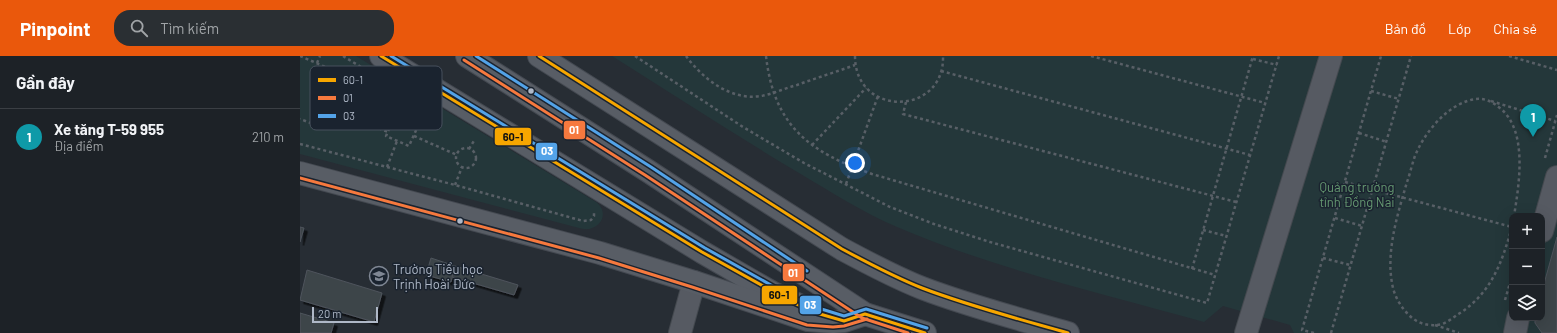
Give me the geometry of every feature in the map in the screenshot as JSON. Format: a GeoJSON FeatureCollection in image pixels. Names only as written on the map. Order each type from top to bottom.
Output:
{"type":"FeatureCollection","features":[{"type":"Feature","properties":{"kind":"main road"},"geometry":{"type":"LineString","coordinates":[[381,56],[397,66]]}},
{"type":"Feature","properties":{"kind":"main road"},"geometry":{"type":"LineString","coordinates":[[467,56],[648,171],[895,333]]}},
{"type":"Feature","properties":{"kind":"main road"},"geometry":{"type":"LineString","coordinates":[[539,56],[842,248],[880,270],[920,287],[971,305],[1068,333]]}},
{"type":"Feature","properties":{"kind":"main road"},"geometry":{"type":"LineString","coordinates":[[442,93],[702,252],[792,302],[814,312],[844,321]]}},
{"type":"Feature","properties":{"kind":"main road"},"geometry":{"type":"LineString","coordinates":[[300,173],[600,253],[694,282],[808,320],[821,322],[844,321],[865,314],[925,333]]}},
{"type":"Feature","properties":{"kind":"main road"},"geometry":{"type":"LineString","coordinates":[[694,282],[702,252]]}},
{"type":"Feature","properties":{"kind":"street"},"geometry":{"type":"LineString","coordinates":[[1246,333],[1331,56]]}},
{"type":"Feature","properties":{"kind":"street"},"geometry":{"type":"LineString","coordinates":[[1545,220],[1557,177]]}},
{"type":"Feature","properties":{"kind":"street"},"geometry":{"type":"LineString","coordinates":[[680,333],[694,282]]}},
{"type":"Feature","properties":{"kind":"street"},"geometry":{"type":"LineString","coordinates":[[1515,333],[1517,321]]}},
{"type":"Feature","properties":{"kind":"path"},"geometry":{"type":"LineString","coordinates":[[300,56],[324,66]]}},
{"type":"Feature","properties":{"kind":"path"},"geometry":{"type":"LineString","coordinates":[[317,63],[320,56]]}},
{"type":"Feature","properties":{"kind":"path"},"geometry":{"type":"LineString","coordinates":[[635,56],[743,127],[786,152],[890,207],[961,233],[1207,302],[1279,56]]}},
{"type":"Feature","properties":{"kind":"path"},"geometry":{"type":"LineString","coordinates":[[686,56],[699,72],[711,82],[732,93],[752,97],[773,92],[855,66]]}},
{"type":"Feature","properties":{"kind":"path"},"geometry":{"type":"LineString","coordinates":[[766,56],[767,69],[773,92],[779,107],[788,120],[804,140],[852,167],[1215,275]]}},
{"type":"Feature","properties":{"kind":"path"},"geometry":{"type":"LineString","coordinates":[[856,56],[855,66],[860,80],[866,88],[882,99],[896,102],[911,101],[924,95],[934,85],[941,71],[943,56]]}},
{"type":"Feature","properties":{"kind":"path"},"geometry":{"type":"LineString","coordinates":[[1090,56],[1265,103]]}},
{"type":"Feature","properties":{"kind":"path"},"geometry":{"type":"LineString","coordinates":[[1314,333],[1302,330],[1381,56]]}},
{"type":"Feature","properties":{"kind":"path"},"geometry":{"type":"LineString","coordinates":[[1330,333],[1411,56]]}},
{"type":"Feature","properties":{"kind":"path"},"geometry":{"type":"LineString","coordinates":[[1509,56],[1557,70]]}},
{"type":"Feature","properties":{"kind":"path"},"geometry":{"type":"LineString","coordinates":[[1192,269],[1253,57],[1277,65]]}},
{"type":"Feature","properties":{"kind":"path"},"geometry":{"type":"LineString","coordinates":[[941,71],[1250,155]]}},
{"type":"Feature","properties":{"kind":"path"},"geometry":{"type":"LineString","coordinates":[[812,145],[866,88]]}},
{"type":"Feature","properties":{"kind":"path"},"geometry":{"type":"LineString","coordinates":[[1371,91],[1399,99]]}},
{"type":"Feature","properties":{"kind":"path"},"geometry":{"type":"LineString","coordinates":[[846,184],[878,96]]}},
{"type":"Feature","properties":{"kind":"path"},"geometry":{"type":"LineString","coordinates":[[1509,237],[1502,261],[1488,286],[1466,309],[1443,323],[1424,325],[1414,320],[1405,312],[1394,294],[1391,260],[1394,234],[1403,197],[1415,156],[1430,131],[1441,118],[1454,108],[1477,98],[1555,122]]}},
{"type":"Feature","properties":{"kind":"path"},"geometry":{"type":"LineString","coordinates":[[1484,99],[1498,106],[1505,112],[1516,133],[1520,166],[1519,186],[1514,213]]}},
{"type":"Feature","properties":{"kind":"path"},"geometry":{"type":"LineString","coordinates":[[906,102],[903,114],[1236,202]]}},
{"type":"Feature","properties":{"kind":"path"},"geometry":{"type":"LineString","coordinates":[[300,119],[310,123]]}},
{"type":"Feature","properties":{"kind":"path"},"geometry":{"type":"LineString","coordinates":[[383,130],[388,132],[386,136],[409,146],[416,130]]}},
{"type":"Feature","properties":{"kind":"path"},"geometry":{"type":"LineString","coordinates":[[1359,133],[1387,142]]}},
{"type":"Feature","properties":{"kind":"path"},"geometry":{"type":"LineString","coordinates":[[469,149],[477,135]]}},
{"type":"Feature","properties":{"kind":"path"},"geometry":{"type":"LineString","coordinates":[[414,136],[457,155]]}},
{"type":"Feature","properties":{"kind":"path"},"geometry":{"type":"LineString","coordinates":[[387,167],[397,141]]}},
{"type":"Feature","properties":{"kind":"path"},"geometry":{"type":"LineString","coordinates":[[300,144],[455,184],[583,221]]}},
{"type":"Feature","properties":{"kind":"path"},"geometry":{"type":"LineString","coordinates":[[469,149],[474,153],[476,161],[470,167],[462,167],[458,164],[457,155],[461,150],[469,149]]}},
{"type":"Feature","properties":{"kind":"path"},"geometry":{"type":"LineString","coordinates":[[455,184],[462,167]]}},
{"type":"Feature","properties":{"kind":"path"},"geometry":{"type":"LineString","coordinates":[[1345,182],[1509,226]]}},
{"type":"Feature","properties":{"kind":"path"},"geometry":{"type":"LineString","coordinates":[[1335,218],[1362,226]]}},
{"type":"Feature","properties":{"kind":"path"},"geometry":{"type":"LineString","coordinates":[[1203,230],[1226,236]]}},
{"type":"Feature","properties":{"kind":"path"},"geometry":{"type":"LineString","coordinates":[[1323,258],[1350,265]]}},
{"type":"Feature","properties":{"kind":"path"},"geometry":{"type":"LineString","coordinates":[[1434,325],[1459,333]]}},
{"type":"Feature","properties":{"kind":"green space"},"geometry":{"type":"Polygon","coordinates":[[[300,56],[356,56],[372,66],[310,66],[310,130],[442,130],[442,108],[596,202],[602,209],[603,216],[596,226],[590,229],[581,228],[300,154],[300,56]]]}},
{"type":"Feature","properties":{"kind":"green space","name":"Quảng trường tỉnh Đồng Nai"},"geometry":{"type":"Polygon","coordinates":[[[612,56],[1557,56],[1557,333],[1294,333],[1290,325],[1223,306],[1204,322],[1010,268],[934,242],[871,215],[728,130],[612,56]]]}},
{"type":"Feature","properties":{"kind":"building"},"geometry":{"type":"Polygon","coordinates":[[[300,227],[304,228],[300,242],[300,227]]]}},
{"type":"Feature","properties":{"kind":"building"},"geometry":{"type":"Polygon","coordinates":[[[1557,237],[1557,333],[1542,333],[1535,323],[1535,321],[1545,321],[1545,280],[1557,237]]]}},
{"type":"Feature","properties":{"kind":"building"},"geometry":{"type":"Polygon","coordinates":[[[431,258],[455,266],[451,282],[426,275],[431,258]]]}},
{"type":"Feature","properties":{"kind":"building"},"geometry":{"type":"Polygon","coordinates":[[[455,266],[518,285],[514,295],[452,277],[455,266]]]}},
{"type":"Feature","properties":{"kind":"building"},"geometry":{"type":"Polygon","coordinates":[[[307,270],[382,293],[374,322],[300,300],[307,270]]]}},
{"type":"Feature","properties":{"kind":"building"},"geometry":{"type":"Polygon","coordinates":[[[300,313],[334,323],[331,333],[300,333],[300,313]]]}},
{"type":"Feature","properties":{"kind":"transit line","name":"60-1"},"geometry":{"type":"LineString","coordinates":[[381,56],[397,66]]}},
{"type":"Feature","properties":{"kind":"transit line","name":"03"},"geometry":{"type":"LineString","coordinates":[[391,56],[407,66]]}},
{"type":"Feature","properties":{"kind":"transit line","name":"03"},"geometry":{"type":"LineString","coordinates":[[476,56],[651,167],[807,271]]}},
{"type":"Feature","properties":{"kind":"transit line","name":"60-1"},"geometry":{"type":"LineString","coordinates":[[539,56],[842,249],[881,270],[940,295],[1068,333]]}},
{"type":"Feature","properties":{"kind":"transit line","name":"01"},"geometry":{"type":"LineString","coordinates":[[464,60],[645,175],[862,318],[908,333]]}},
{"type":"Feature","properties":{"kind":"transit line","name":"03"},"geometry":{"type":"LineString","coordinates":[[442,87],[705,248],[794,298],[815,307],[844,316],[866,309],[927,328]]}},
{"type":"Feature","properties":{"kind":"transit line","name":"60-1"},"geometry":{"type":"LineString","coordinates":[[442,93],[702,252],[792,302],[813,312],[844,321],[865,314],[925,333]]}},
{"type":"Feature","properties":{"kind":"transit line","name":"01"},"geometry":{"type":"LineString","coordinates":[[300,178],[599,258],[807,325],[833,327],[844,326],[867,319]]}},
{"type":"Feature","properties":{"kind":"place","name":"Xe tăng T-59 955"},"geometry":{"type":"Point","coordinates":[1533,137]}},
{"type":"Feature","properties":{"kind":"place","name":"Trường Tiểu học Trịnh Hoài Đức"},"geometry":{"type":"Point","coordinates":[379,276]}}]}
